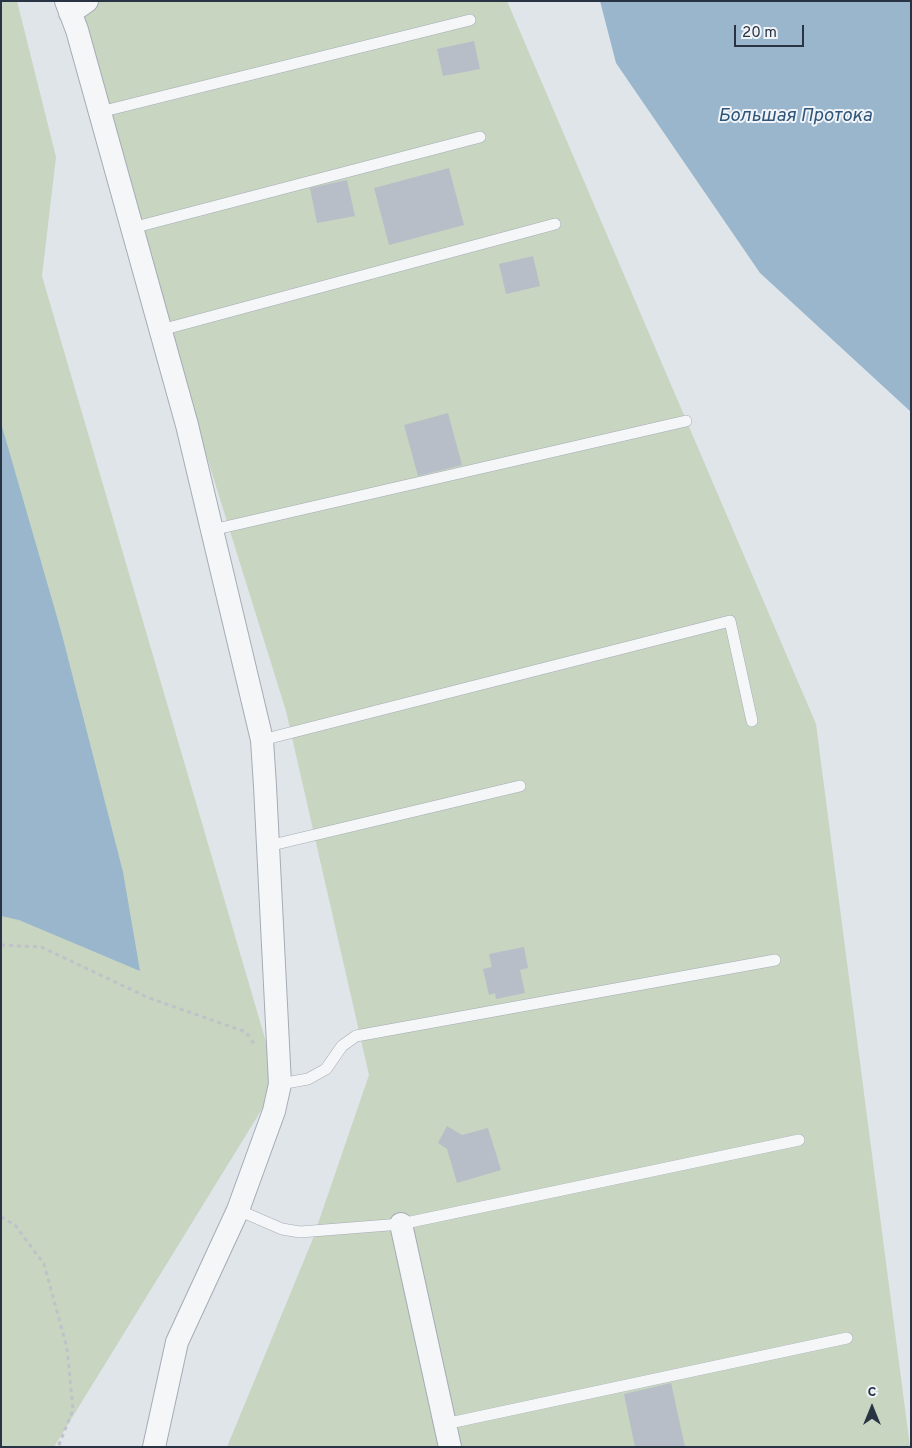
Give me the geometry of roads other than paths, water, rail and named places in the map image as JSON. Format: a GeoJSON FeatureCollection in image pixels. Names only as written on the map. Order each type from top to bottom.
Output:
{"type":"FeatureCollection","features":[{"type":"Feature","properties":{"kind":"street"},"geometry":{"type":"LineString","coordinates":[[74,5],[77,30],[187,425],[262,740],[268,846],[280,1084],[274,1111],[238,1210],[177,1342],[154,1447]]}},
{"type":"Feature","properties":{"kind":"street"},"geometry":{"type":"LineString","coordinates":[[401,1224],[450,1447]]}},
{"type":"Feature","properties":{"kind":"lane"},"geometry":{"type":"LineString","coordinates":[[100,112],[470,20]]}},
{"type":"Feature","properties":{"kind":"lane"},"geometry":{"type":"LineString","coordinates":[[132,228],[480,137]]}},
{"type":"Feature","properties":{"kind":"lane"},"geometry":{"type":"LineString","coordinates":[[161,330],[555,224]]}},
{"type":"Feature","properties":{"kind":"lane"},"geometry":{"type":"LineString","coordinates":[[212,530],[686,421]]}},
{"type":"Feature","properties":{"kind":"lane"},"geometry":{"type":"LineString","coordinates":[[262,740],[730,621],[752,721]]}},
{"type":"Feature","properties":{"kind":"lane"},"geometry":{"type":"LineString","coordinates":[[268,846],[520,786]]}},
{"type":"Feature","properties":{"kind":"lane"},"geometry":{"type":"LineString","coordinates":[[280,1084],[308,1079],[326,1068],[342,1046],[356,1036],[776,960]]}},
{"type":"Feature","properties":{"kind":"lane"},"geometry":{"type":"LineString","coordinates":[[238,1210],[282,1229],[300,1232],[401,1224],[799,1140]]}},
{"type":"Feature","properties":{"kind":"lane"},"geometry":{"type":"LineString","coordinates":[[445,1424],[847,1338]]}},
{"type":"Feature","properties":{"kind":"water","name":"Большая Протока"},"geometry":{"type":"Polygon","coordinates":[[[600,1],[911,1],[911,412],[760,273],[616,63],[600,1]]]}},
{"type":"Feature","properties":{"kind":"water"},"geometry":{"type":"Polygon","coordinates":[[[1,423],[61,631],[123,872],[140,971],[19,920],[1,916],[1,423]]]}}]}
